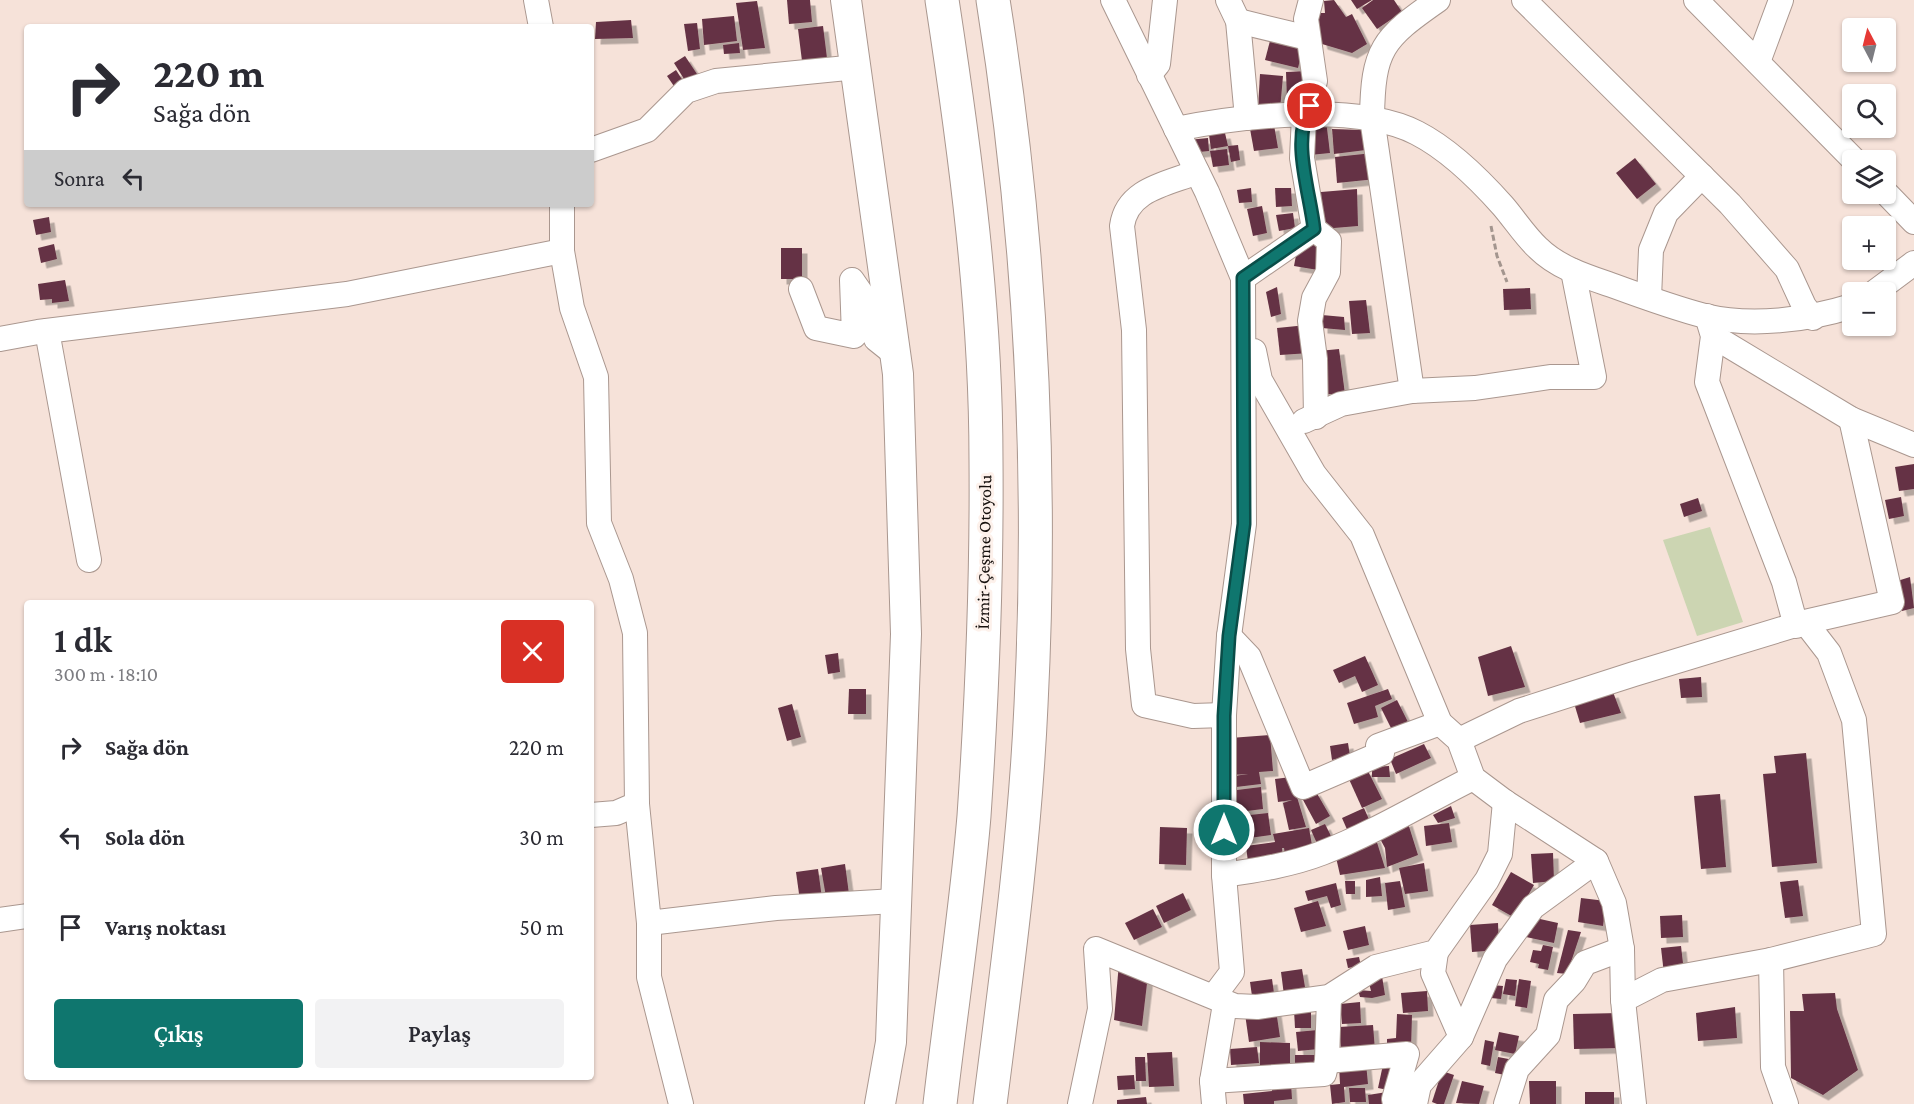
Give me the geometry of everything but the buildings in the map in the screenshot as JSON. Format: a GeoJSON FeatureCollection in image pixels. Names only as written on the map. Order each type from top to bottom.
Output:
{"type":"FeatureCollection","features":[{"type":"Feature","properties":{"kind":"highway","name":"İzmir-Çeşme Otoyolu"},"geometry":{"type":"LineString","coordinates":[[940,1104],[974,818],[983,621],[986,458],[970,217],[958,108],[942,0]]}},
{"type":"Feature","properties":{"kind":"highway"},"geometry":{"type":"LineString","coordinates":[[990,1104],[1023,825],[1035,632],[1034,466],[1028,293],[1009,102],[993,0]]}},
{"type":"Feature","properties":{"kind":"main road"},"geometry":{"type":"LineString","coordinates":[[846,0],[896,356],[906,634],[891,1042],[880,1104]]}},
{"type":"Feature","properties":{"kind":"street"},"geometry":{"type":"LineString","coordinates":[[536,0],[540,24]]}},
{"type":"Feature","properties":{"kind":"street"},"geometry":{"type":"LineString","coordinates":[[1113,0],[1197,172],[1243,278],[1245,308],[1244,524],[1229,636],[1224,716],[1224,875],[1232,972],[1217,992],[1225,1004],[1213,1092],[1324,1074],[1327,1060],[1329,997]]}},
{"type":"Feature","properties":{"kind":"street"},"geometry":{"type":"LineString","coordinates":[[1149,75],[1158,64],[1165,0]]}},
{"type":"Feature","properties":{"kind":"street"},"geometry":{"type":"LineString","coordinates":[[1311,0],[1306,19],[1316,81],[1304,116],[1302,158],[1314,229],[1329,242],[1328,272],[1314,298],[1310,321],[1315,359],[1316,417]]}},
{"type":"Feature","properties":{"kind":"street"},"geometry":{"type":"LineString","coordinates":[[1412,392],[1372,118],[1372,77],[1378,55],[1389,38],[1404,24],[1438,0]]}},
{"type":"Feature","properties":{"kind":"street"},"geometry":{"type":"LineString","coordinates":[[1524,0],[1702,176],[1787,269],[1804,306],[1813,318]]}},
{"type":"Feature","properties":{"kind":"street"},"geometry":{"type":"LineString","coordinates":[[1696,0],[1844,150]]}},
{"type":"Feature","properties":{"kind":"street"},"geometry":{"type":"LineString","coordinates":[[1758,62],[1781,0]]}},
{"type":"Feature","properties":{"kind":"street"},"geometry":{"type":"LineString","coordinates":[[1247,118],[1233,11],[1308,38]]}},
{"type":"Feature","properties":{"kind":"street"},"geometry":{"type":"LineString","coordinates":[[594,149],[647,130],[686,92],[716,81],[857,67]]}},
{"type":"Feature","properties":{"kind":"street"},"geometry":{"type":"LineString","coordinates":[[1176,129],[1247,118],[1304,116],[1372,118],[1417,133],[1459,161],[1502,204],[1539,249],[1573,271],[1649,298],[1710,326],[1851,419],[1914,445]]}},
{"type":"Feature","properties":{"kind":"street"},"geometry":{"type":"LineString","coordinates":[[1197,172],[1132,199],[1125,210],[1122,226],[1134,330],[1138,649],[1144,705],[1178,714],[1224,716]]}},
{"type":"Feature","properties":{"kind":"street"},"geometry":{"type":"LineString","coordinates":[[1649,298],[1651,250],[1666,213],[1702,176]]}},
{"type":"Feature","properties":{"kind":"street"},"geometry":{"type":"LineString","coordinates":[[1896,203],[1914,222]]}},
{"type":"Feature","properties":{"kind":"street"},"geometry":{"type":"LineString","coordinates":[[562,207],[562,251],[572,308],[596,377],[599,523],[621,579],[634,633],[627,809],[640,837],[649,923],[649,977],[681,1104]]}},
{"type":"Feature","properties":{"kind":"street"},"geometry":{"type":"LineString","coordinates":[[1243,278],[1314,229]]}},
{"type":"Feature","properties":{"kind":"street"},"geometry":{"type":"LineString","coordinates":[[0,339],[47,330],[347,294],[562,251]]}},
{"type":"Feature","properties":{"kind":"street"},"geometry":{"type":"LineString","coordinates":[[1888,282],[1914,263]]}},
{"type":"Feature","properties":{"kind":"street"},"geometry":{"type":"LineString","coordinates":[[1287,426],[1316,417],[1341,404],[1412,392],[1475,388],[1550,377],[1594,377],[1573,271]]}},
{"type":"Feature","properties":{"kind":"street"},"geometry":{"type":"LineString","coordinates":[[801,289],[816,328],[854,336],[852,280],[863,296],[876,339],[896,356]]}},
{"type":"Feature","properties":{"kind":"street"},"geometry":{"type":"LineString","coordinates":[[1245,308],[1260,380],[1314,474],[1362,535],[1440,723],[1459,740],[1473,778],[1505,802],[1596,861],[1614,903],[1622,949],[1623,1000],[1634,1104]]}},
{"type":"Feature","properties":{"kind":"street"},"geometry":{"type":"LineString","coordinates":[[1710,326],[1813,318],[1842,309]]}},
{"type":"Feature","properties":{"kind":"street"},"geometry":{"type":"LineString","coordinates":[[1623,1000],[1662,980],[1771,960],[1874,934],[1854,720],[1829,653],[1801,624],[1707,382],[1710,326]]}},
{"type":"Feature","properties":{"kind":"street"},"geometry":{"type":"LineString","coordinates":[[47,330],[89,560]]}},
{"type":"Feature","properties":{"kind":"street"},"geometry":{"type":"LineString","coordinates":[[1459,740],[1519,711],[1801,624],[1892,602],[1851,419]]}},
{"type":"Feature","properties":{"kind":"street"},"geometry":{"type":"LineString","coordinates":[[1229,636],[1249,657],[1285,748],[1304,787],[1382,753],[1378,746],[1440,723]]}},
{"type":"Feature","properties":{"kind":"street"},"geometry":{"type":"LineString","coordinates":[[1224,875],[1273,867],[1320,854],[1365,834],[1473,778]]}},
{"type":"Feature","properties":{"kind":"street"},"geometry":{"type":"LineString","coordinates":[[1461,1037],[1433,973],[1436,952],[1487,880],[1500,854],[1505,802]]}},
{"type":"Feature","properties":{"kind":"street"},"geometry":{"type":"LineString","coordinates":[[594,814],[627,809]]}},
{"type":"Feature","properties":{"kind":"street"},"geometry":{"type":"LineString","coordinates":[[1415,1104],[1419,1085],[1461,1037],[1495,959],[1533,907],[1596,861]]}},
{"type":"Feature","properties":{"kind":"street"},"geometry":{"type":"LineString","coordinates":[[649,923],[776,908],[895,901]]}},
{"type":"Feature","properties":{"kind":"street"},"geometry":{"type":"LineString","coordinates":[[0,920],[24,916]]}},
{"type":"Feature","properties":{"kind":"street"},"geometry":{"type":"LineString","coordinates":[[1080,1104],[1100,1009],[1096,949],[1225,1004],[1257,1007],[1329,997],[1377,967],[1436,952]]}},
{"type":"Feature","properties":{"kind":"street"},"geometry":{"type":"LineString","coordinates":[[1506,1104],[1517,1069],[1548,1035],[1556,1000],[1574,981],[1585,963],[1622,949]]}},
{"type":"Feature","properties":{"kind":"street"},"geometry":{"type":"LineString","coordinates":[[1771,960],[1773,1067],[1786,1104]]}},
{"type":"Feature","properties":{"kind":"street"},"geometry":{"type":"LineString","coordinates":[[1327,1060],[1407,1054],[1439,1063]]}},
{"type":"Feature","properties":{"kind":"street"},"geometry":{"type":"LineString","coordinates":[[1395,1104],[1394,1099],[1407,1054]]}},
{"type":"Feature","properties":{"kind":"path"},"geometry":{"type":"LineString","coordinates":[[1487,220],[1492,228],[1497,256],[1507,282]]}},
{"type":"Feature","properties":{"kind":"green space"},"geometry":{"type":"Polygon","coordinates":[[[1710,527],[1743,622],[1697,636],[1663,540],[1710,527]]]}},
{"type":"Feature","properties":{"kind":"route"},"geometry":{"type":"LineString","coordinates":[[1224,830],[1224,716],[1229,636],[1244,524],[1245,308],[1243,278],[1314,229],[1302,158],[1304,116],[1310,106]]}}]}
